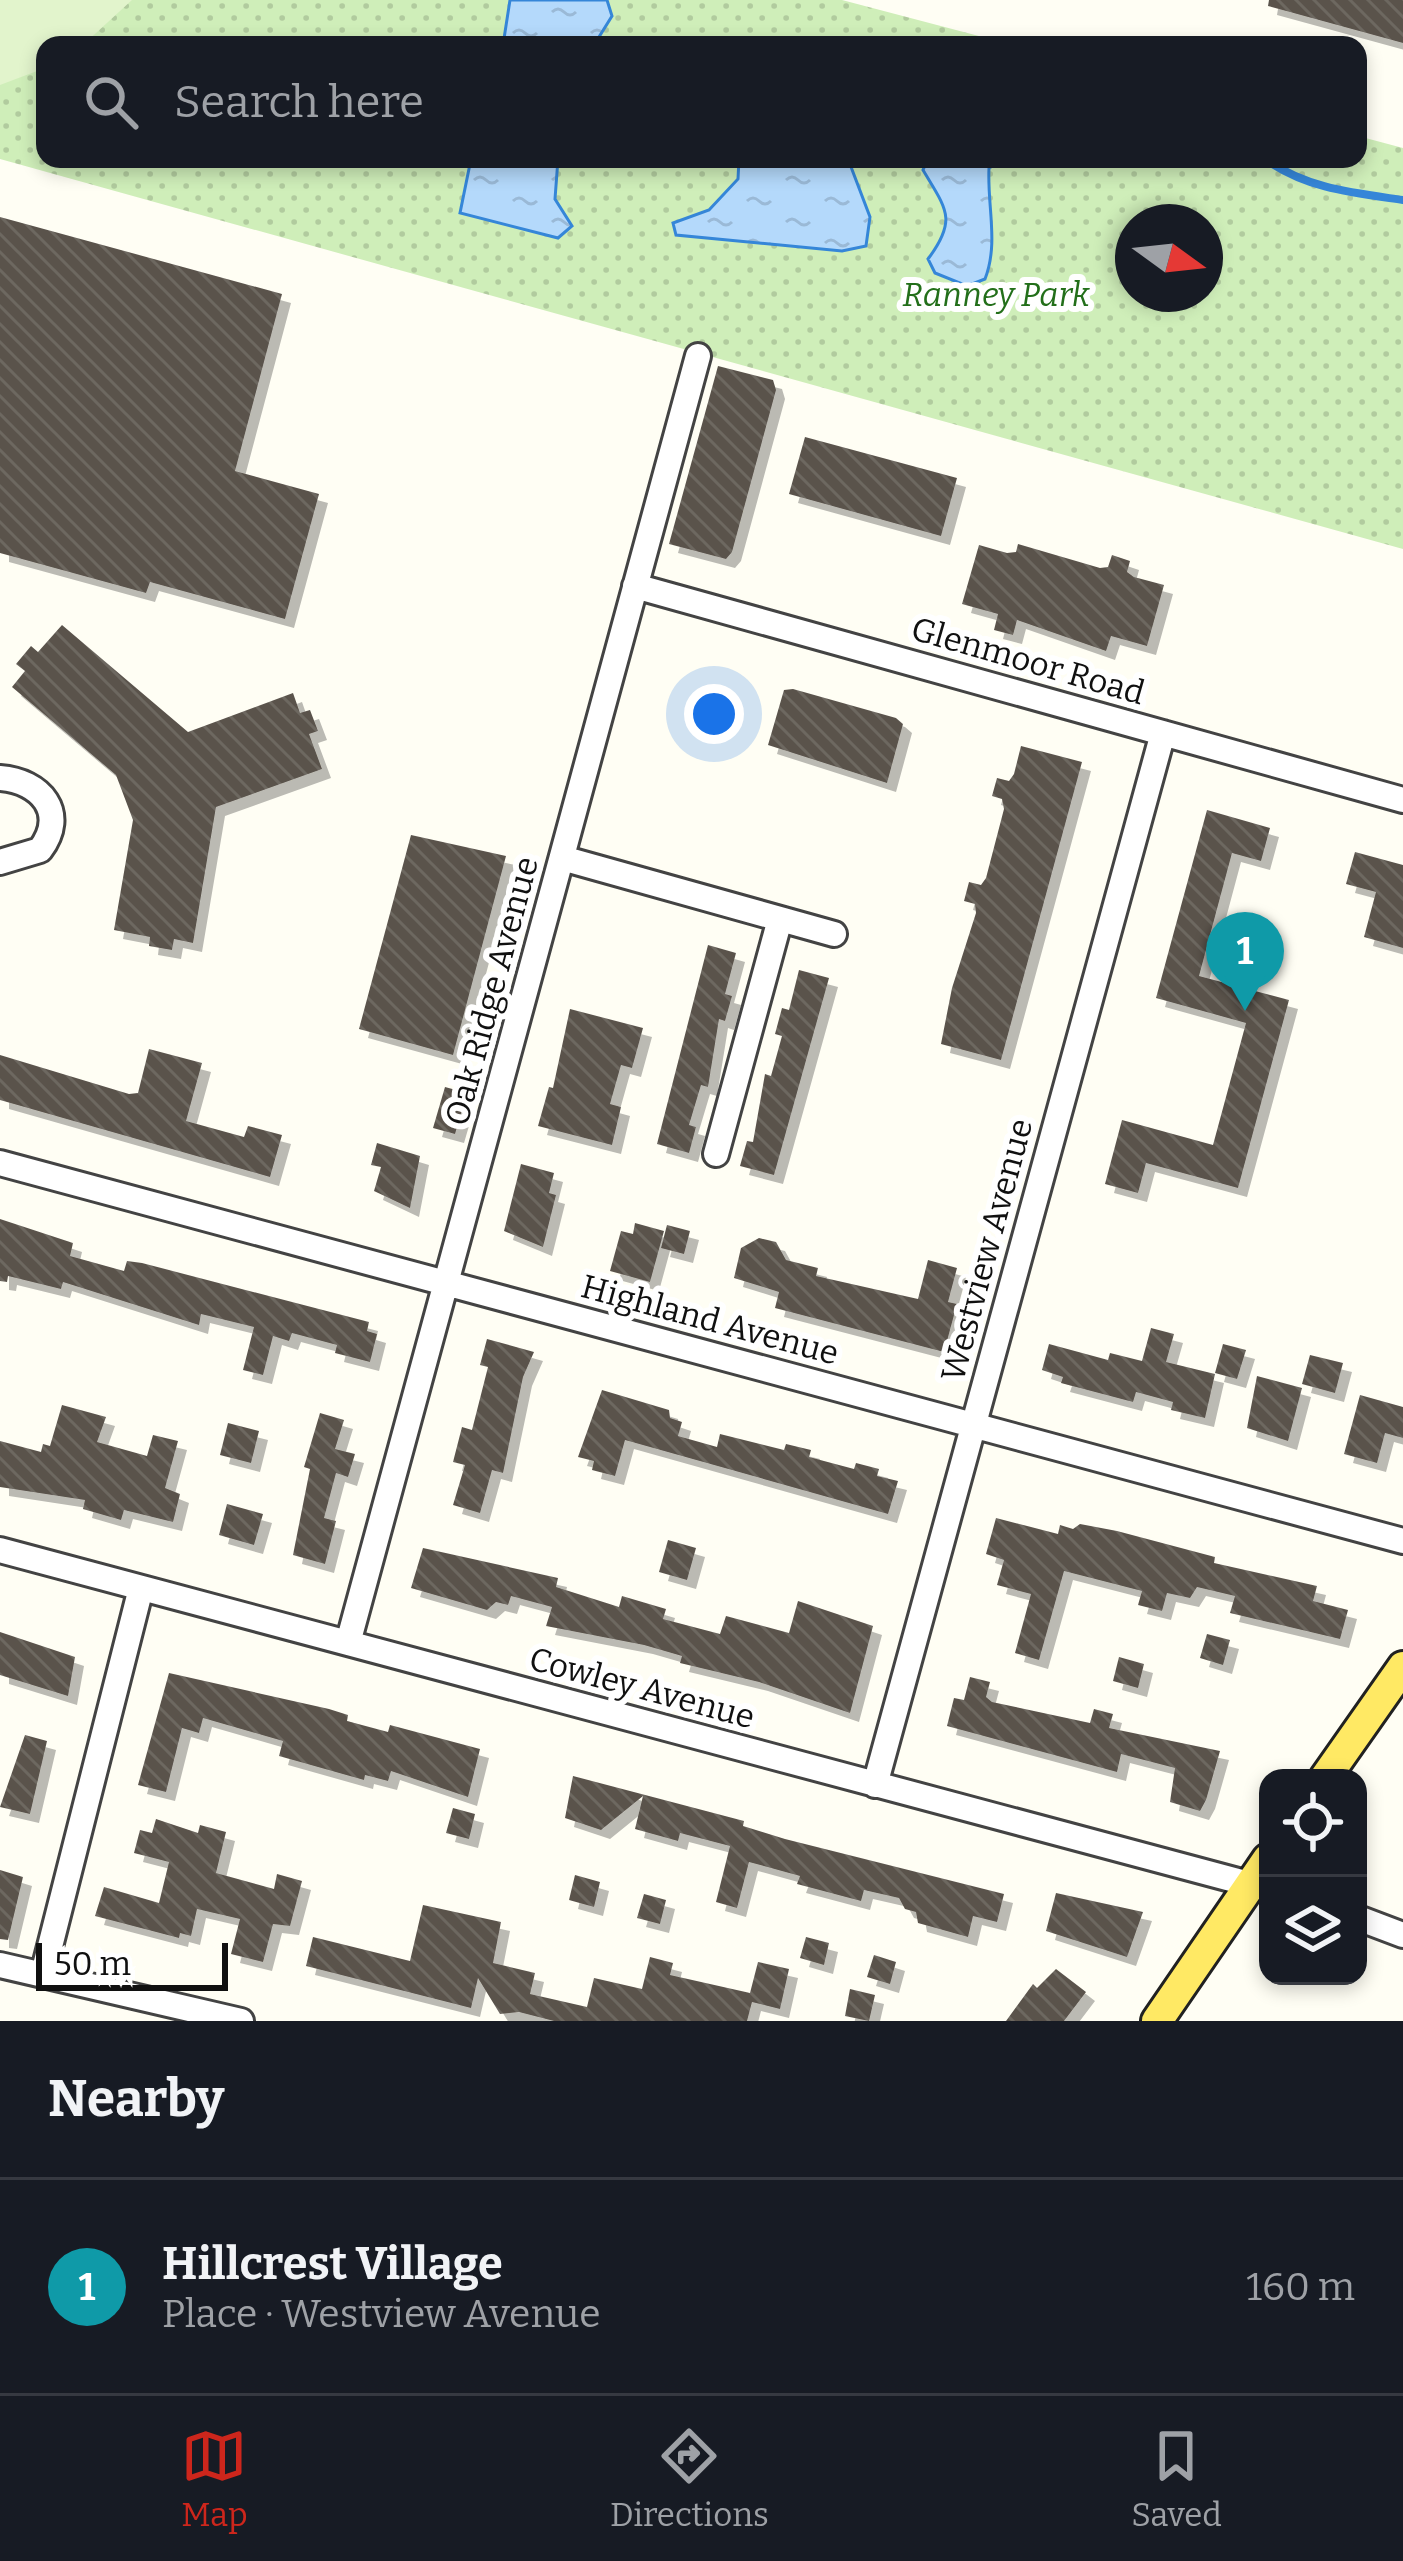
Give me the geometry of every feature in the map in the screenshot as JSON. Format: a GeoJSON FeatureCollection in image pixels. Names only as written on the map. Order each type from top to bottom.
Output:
{"type":"FeatureCollection","features":[{"type":"Feature","properties":{"kind":"main road"},"geometry":{"type":"LineString","coordinates":[[1331,1769],[1403,1667]]}},
{"type":"Feature","properties":{"kind":"main road"},"geometry":{"type":"LineString","coordinates":[[1157,2021],[1259,1887]]}},
{"type":"Feature","properties":{"kind":"street","name":"Oak Ridge Avenue"},"geometry":{"type":"LineString","coordinates":[[348,1643],[698,356]]}},
{"type":"Feature","properties":{"kind":"street","name":"Glenmoor Road"},"geometry":{"type":"LineString","coordinates":[[635,586],[1403,800]]}},
{"type":"Feature","properties":{"kind":"street","name":"Westview Avenue"},"geometry":{"type":"LineString","coordinates":[[875,1784],[1163,733]]}},
{"type":"Feature","properties":{"kind":"street"},"geometry":{"type":"LineString","coordinates":[[0,778],[38,790],[47,800],[52,825],[40,850],[0,862]]}},
{"type":"Feature","properties":{"kind":"street"},"geometry":{"type":"LineString","coordinates":[[562,858],[834,934]]}},
{"type":"Feature","properties":{"kind":"street"},"geometry":{"type":"LineString","coordinates":[[716,1154],[780,919]]}},
{"type":"Feature","properties":{"kind":"street","name":"Highland Avenue"},"geometry":{"type":"LineString","coordinates":[[0,1163],[1403,1541]]}},
{"type":"Feature","properties":{"kind":"street","name":"Cowley Avenue"},"geometry":{"type":"LineString","coordinates":[[0,1550],[1259,1887]]}},
{"type":"Feature","properties":{"kind":"street"},"geometry":{"type":"LineString","coordinates":[[43,1974],[141,1588]]}},
{"type":"Feature","properties":{"kind":"street"},"geometry":{"type":"LineString","coordinates":[[1367,1921],[1403,1935]]}},
{"type":"Feature","properties":{"kind":"street"},"geometry":{"type":"LineString","coordinates":[[0,1965],[241,2021]]}},
{"type":"Feature","properties":{"kind":"green space","name":"Ranney Park"},"geometry":{"type":"Polygon","coordinates":[[[0,0],[842,0],[979,36],[36,36],[36,168],[1367,168],[1367,138],[1403,148],[1403,549],[0,159],[0,0]]]}},
{"type":"Feature","properties":{"kind":"green space"},"geometry":{"type":"Polygon","coordinates":[[[0,0],[132,0],[93,36],[36,36],[36,71],[0,85],[0,0]]]}},
{"type":"Feature","properties":{"kind":"water"},"geometry":{"type":"Polygon","coordinates":[[[510,0],[607,0],[612,16],[600,36],[504,36],[510,0]]]}},
{"type":"Feature","properties":{"kind":"water"},"geometry":{"type":"Polygon","coordinates":[[[469,168],[557,168],[555,199],[572,226],[558,238],[460,213],[469,168]]]}},
{"type":"Feature","properties":{"kind":"water"},"geometry":{"type":"Polygon","coordinates":[[[739,168],[851,168],[870,217],[866,246],[842,251],[676,235],[673,223],[709,210],[738,179],[739,168]]]}},
{"type":"Feature","properties":{"kind":"water"},"geometry":{"type":"Polygon","coordinates":[[[989,168],[992,238],[985,279],[967,286],[935,273],[928,259],[943,234],[945,214],[923,170],[989,168]]]}},
{"type":"Feature","properties":{"kind":"building"},"geometry":{"type":"Polygon","coordinates":[[[1269,0],[1403,0],[1403,43],[1268,6],[1269,0]]]}},
{"type":"Feature","properties":{"kind":"building"},"geometry":{"type":"Polygon","coordinates":[[[0,217],[282,294],[235,471],[319,494],[285,619],[150,582],[146,593],[0,553],[0,217]]]}},
{"type":"Feature","properties":{"kind":"building"},"geometry":{"type":"Polygon","coordinates":[[[718,366],[773,380],[776,390],[732,552],[726,559],[669,544],[718,366]]]}},
{"type":"Feature","properties":{"kind":"building"},"geometry":{"type":"Polygon","coordinates":[[[805,437],[957,478],[941,536],[789,494],[805,437]]]}},
{"type":"Feature","properties":{"kind":"building"},"geometry":{"type":"Polygon","coordinates":[[[1018,544],[1100,568],[1108,567],[1112,555],[1130,561],[1127,572],[1134,577],[1164,585],[1147,646],[1111,636],[1106,651],[1017,620],[1013,635],[994,630],[998,614],[962,604],[979,545],[1007,553],[1016,552],[1018,544]]]}},
{"type":"Feature","properties":{"kind":"building"},"geometry":{"type":"Polygon","coordinates":[[[62,625],[188,732],[293,693],[300,713],[310,710],[318,731],[309,734],[322,769],[216,807],[193,943],[174,939],[172,950],[149,946],[150,937],[114,930],[133,820],[116,775],[12,687],[25,671],[16,664],[31,646],[38,652],[62,625]]]}},
{"type":"Feature","properties":{"kind":"building"},"geometry":{"type":"Polygon","coordinates":[[[784,690],[903,724],[887,783],[768,745],[784,690]]]}},
{"type":"Feature","properties":{"kind":"building"},"geometry":{"type":"Polygon","coordinates":[[[1021,746],[1082,762],[1001,1060],[941,1044],[952,988],[976,913],[975,904],[964,901],[969,882],[981,885],[986,878],[1004,809],[1002,799],[992,796],[997,778],[1009,781],[1014,774],[1021,746]]]}},
{"type":"Feature","properties":{"kind":"building"},"geometry":{"type":"Polygon","coordinates":[[[1207,810],[1270,828],[1261,861],[1232,853],[1199,976],[1289,1000],[1238,1188],[1146,1163],[1138,1193],[1105,1184],[1122,1120],[1213,1145],[1246,1023],[1156,998],[1207,810]]]}},
{"type":"Feature","properties":{"kind":"building"},"geometry":{"type":"Polygon","coordinates":[[[411,835],[506,856],[453,1055],[359,1029],[411,835]]]}},
{"type":"Feature","properties":{"kind":"building"},"geometry":{"type":"Polygon","coordinates":[[[1355,852],[1403,865],[1403,948],[1364,937],[1376,892],[1346,884],[1355,852]]]}},
{"type":"Feature","properties":{"kind":"building"},"geometry":{"type":"Polygon","coordinates":[[[708,945],[736,953],[725,994],[732,996],[725,1021],[719,1019],[708,1087],[701,1085],[689,1125],[696,1127],[689,1153],[657,1144],[708,945]]]}},
{"type":"Feature","properties":{"kind":"building"},"geometry":{"type":"Polygon","coordinates":[[[799,970],[829,978],[774,1175],[740,1166],[747,1141],[753,1142],[765,1074],[771,1076],[782,1036],[775,1034],[782,1008],[789,1010],[799,970]]]}},
{"type":"Feature","properties":{"kind":"building"},"geometry":{"type":"Polygon","coordinates":[[[570,1009],[643,1028],[632,1068],[621,1065],[610,1104],[621,1107],[612,1145],[538,1126],[549,1087],[553,1088],[570,1009]]]}},
{"type":"Feature","properties":{"kind":"building"},"geometry":{"type":"Polygon","coordinates":[[[149,1049],[202,1063],[186,1121],[244,1137],[248,1126],[282,1135],[270,1177],[0,1100],[0,1055],[129,1094],[138,1093],[149,1049]]]}},
{"type":"Feature","properties":{"kind":"building"},"geometry":{"type":"Polygon","coordinates":[[[445,1087],[467,1093],[455,1134],[433,1128],[445,1087]]]}},
{"type":"Feature","properties":{"kind":"building"},"geometry":{"type":"Polygon","coordinates":[[[377,1143],[420,1156],[410,1208],[374,1191],[381,1167],[371,1165],[377,1143]]]}},
{"type":"Feature","properties":{"kind":"building"},"geometry":{"type":"Polygon","coordinates":[[[521,1164],[554,1173],[549,1193],[556,1195],[543,1247],[504,1231],[521,1164]]]}},
{"type":"Feature","properties":{"kind":"building"},"geometry":{"type":"Polygon","coordinates":[[[0,1219],[73,1243],[70,1256],[124,1271],[127,1261],[142,1263],[369,1322],[367,1331],[377,1334],[370,1362],[335,1353],[337,1345],[292,1333],[289,1341],[273,1336],[263,1375],[243,1370],[254,1327],[201,1314],[199,1325],[63,1282],[61,1289],[8,1276],[7,1282],[0,1281],[0,1219]]]}},
{"type":"Feature","properties":{"kind":"building"},"geometry":{"type":"Polygon","coordinates":[[[635,1223],[664,1231],[650,1282],[610,1271],[621,1231],[633,1234],[635,1223]]]}},
{"type":"Feature","properties":{"kind":"building"},"geometry":{"type":"Polygon","coordinates":[[[667,1225],[690,1231],[684,1254],[661,1248],[667,1225]]]}},
{"type":"Feature","properties":{"kind":"building"},"geometry":{"type":"Polygon","coordinates":[[[759,1238],[776,1242],[786,1260],[818,1268],[816,1276],[918,1299],[928,1260],[957,1268],[948,1302],[957,1304],[944,1352],[775,1308],[779,1292],[734,1278],[741,1248],[759,1238]]]}},
{"type":"Feature","properties":{"kind":"building"},"geometry":{"type":"Polygon","coordinates":[[[1151,1328],[1174,1334],[1166,1362],[1215,1374],[1205,1418],[1171,1410],[1173,1402],[1136,1392],[1133,1402],[1061,1383],[1063,1377],[1042,1370],[1049,1344],[1108,1360],[1110,1353],[1142,1361],[1151,1328]]]}},
{"type":"Feature","properties":{"kind":"building"},"geometry":{"type":"Polygon","coordinates":[[[487,1339],[534,1352],[523,1377],[503,1473],[492,1470],[480,1513],[453,1505],[465,1465],[453,1462],[462,1427],[472,1430],[488,1367],[480,1365],[487,1339]]]}},
{"type":"Feature","properties":{"kind":"building"},"geometry":{"type":"Polygon","coordinates":[[[1223,1344],[1246,1350],[1237,1379],[1215,1373],[1223,1344]]]}},
{"type":"Feature","properties":{"kind":"building"},"geometry":{"type":"Polygon","coordinates":[[[1310,1355],[1343,1363],[1335,1393],[1302,1384],[1310,1355]]]}},
{"type":"Feature","properties":{"kind":"building"},"geometry":{"type":"Polygon","coordinates":[[[1257,1376],[1302,1388],[1288,1441],[1247,1428],[1257,1376]]]}},
{"type":"Feature","properties":{"kind":"building"},"geometry":{"type":"Polygon","coordinates":[[[602,1390],[669,1410],[670,1418],[682,1422],[678,1436],[717,1447],[720,1434],[784,1450],[786,1444],[811,1450],[809,1457],[854,1469],[856,1463],[879,1469],[877,1476],[898,1481],[888,1514],[625,1440],[615,1476],[592,1470],[594,1461],[578,1457],[602,1390]]]}},
{"type":"Feature","properties":{"kind":"building"},"geometry":{"type":"Polygon","coordinates":[[[1360,1395],[1403,1407],[1403,1438],[1385,1433],[1377,1463],[1344,1454],[1360,1395]]]}},
{"type":"Feature","properties":{"kind":"building"},"geometry":{"type":"Polygon","coordinates":[[[62,1405],[106,1417],[97,1442],[147,1456],[153,1435],[178,1441],[165,1488],[180,1494],[173,1522],[124,1510],[121,1520],[83,1509],[85,1500],[0,1487],[0,1441],[41,1452],[43,1444],[50,1446],[62,1405]]]}},
{"type":"Feature","properties":{"kind":"building"},"geometry":{"type":"Polygon","coordinates":[[[320,1413],[344,1420],[335,1449],[355,1454],[348,1477],[336,1473],[324,1518],[336,1521],[325,1564],[293,1555],[310,1469],[304,1467],[320,1413]]]}},
{"type":"Feature","properties":{"kind":"building"},"geometry":{"type":"Polygon","coordinates":[[[228,1423],[259,1431],[251,1463],[220,1455],[228,1423]]]}},
{"type":"Feature","properties":{"kind":"building"},"geometry":{"type":"Polygon","coordinates":[[[227,1504],[263,1514],[254,1545],[219,1535],[227,1504]]]}},
{"type":"Feature","properties":{"kind":"building"},"geometry":{"type":"Polygon","coordinates":[[[996,1518],[1058,1534],[1060,1525],[1117,1531],[1215,1557],[1214,1563],[1317,1586],[1313,1601],[1348,1610],[1340,1639],[1230,1613],[1235,1596],[1197,1587],[1190,1598],[1167,1593],[1162,1611],[1138,1605],[1142,1591],[1064,1571],[1039,1660],[1015,1653],[1031,1594],[997,1585],[1004,1560],[986,1554],[996,1518]]]}},
{"type":"Feature","properties":{"kind":"building"},"geometry":{"type":"Polygon","coordinates":[[[668,1540],[696,1548],[687,1580],[659,1572],[668,1540]]]}},
{"type":"Feature","properties":{"kind":"building"},"geometry":{"type":"Polygon","coordinates":[[[423,1548],[558,1578],[556,1587],[619,1607],[622,1596],[666,1609],[663,1619],[720,1634],[726,1616],[789,1633],[798,1601],[873,1626],[850,1713],[759,1682],[680,1663],[682,1656],[644,1645],[546,1626],[552,1607],[511,1596],[508,1605],[496,1602],[487,1610],[411,1588],[423,1548]]]}},
{"type":"Feature","properties":{"kind":"building"},"geometry":{"type":"Polygon","coordinates":[[[0,1632],[75,1657],[68,1696],[0,1675],[0,1632]]]}},
{"type":"Feature","properties":{"kind":"building"},"geometry":{"type":"Polygon","coordinates":[[[1207,1634],[1230,1640],[1223,1665],[1200,1658],[1207,1634]]]}},
{"type":"Feature","properties":{"kind":"building"},"geometry":{"type":"Polygon","coordinates":[[[1119,1657],[1144,1664],[1138,1688],[1113,1681],[1119,1657]]]}},
{"type":"Feature","properties":{"kind":"building"},"geometry":{"type":"Polygon","coordinates":[[[169,1673],[329,1709],[348,1715],[347,1721],[388,1732],[390,1725],[480,1749],[468,1797],[391,1771],[388,1781],[365,1775],[364,1780],[279,1756],[283,1741],[203,1718],[199,1733],[182,1728],[166,1792],[138,1785],[169,1673]]]}},
{"type":"Feature","properties":{"kind":"building"},"geometry":{"type":"Polygon","coordinates":[[[970,1677],[990,1682],[986,1697],[992,1702],[1090,1723],[1094,1709],[1113,1714],[1109,1728],[1220,1751],[1200,1811],[1170,1802],[1175,1768],[1121,1754],[1117,1772],[947,1726],[954,1698],[964,1700],[970,1677]]]}},
{"type":"Feature","properties":{"kind":"building"},"geometry":{"type":"Polygon","coordinates":[[[25,1735],[47,1741],[30,1814],[0,1807],[25,1735]]]}},
{"type":"Feature","properties":{"kind":"building"},"geometry":{"type":"Polygon","coordinates":[[[573,1776],[744,1821],[743,1826],[785,1839],[1004,1894],[997,1922],[973,1916],[968,1937],[918,1923],[916,1912],[905,1909],[899,1898],[864,1890],[861,1901],[797,1884],[800,1876],[749,1862],[737,1908],[716,1902],[730,1846],[680,1833],[678,1841],[635,1829],[643,1796],[601,1830],[565,1818],[573,1776]]]}},
{"type":"Feature","properties":{"kind":"building"},"geometry":{"type":"Polygon","coordinates":[[[453,1808],[475,1814],[469,1839],[446,1833],[453,1808]]]}},
{"type":"Feature","properties":{"kind":"building"},"geometry":{"type":"Polygon","coordinates":[[[156,1819],[198,1833],[200,1825],[226,1832],[216,1873],[274,1889],[277,1874],[302,1881],[290,1926],[273,1924],[263,1962],[231,1954],[240,1919],[197,1909],[191,1936],[180,1933],[179,1938],[95,1916],[104,1887],[159,1903],[169,1862],[134,1853],[140,1830],[152,1833],[156,1819]]]}},
{"type":"Feature","properties":{"kind":"building"},"geometry":{"type":"Polygon","coordinates":[[[0,1870],[23,1877],[8,1940],[0,1939],[0,1870]]]}},
{"type":"Feature","properties":{"kind":"building"},"geometry":{"type":"Polygon","coordinates":[[[575,1875],[600,1882],[594,1907],[569,1900],[575,1875]]]}},
{"type":"Feature","properties":{"kind":"building"},"geometry":{"type":"Polygon","coordinates":[[[1056,1893],[1143,1912],[1127,1957],[1046,1931],[1056,1893]]]}},
{"type":"Feature","properties":{"kind":"building"},"geometry":{"type":"Polygon","coordinates":[[[644,1894],[666,1900],[660,1924],[637,1918],[644,1894]]]}},
{"type":"Feature","properties":{"kind":"building"},"geometry":{"type":"Polygon","coordinates":[[[423,1905],[501,1922],[493,1963],[535,1973],[530,1994],[587,2007],[594,1978],[642,1989],[650,1957],[673,1963],[670,1975],[750,1993],[758,1962],[789,1969],[780,2009],[752,2002],[747,2021],[554,2021],[519,2012],[500,2014],[478,1978],[471,2008],[306,1966],[313,1937],[410,1961],[423,1905]]]}},
{"type":"Feature","properties":{"kind":"building"},"geometry":{"type":"Polygon","coordinates":[[[806,1937],[829,1943],[824,1965],[800,1958],[806,1937]]]}},
{"type":"Feature","properties":{"kind":"building"},"geometry":{"type":"Polygon","coordinates":[[[874,1955],[896,1962],[890,1984],[867,1977],[874,1955]]]}},
{"type":"Feature","properties":{"kind":"building"},"geometry":{"type":"Polygon","coordinates":[[[1056,1969],[1086,1992],[1064,2021],[1006,2021],[1033,1984],[1037,1988],[1056,1969]]]}},
{"type":"Feature","properties":{"kind":"building"},"geometry":{"type":"Polygon","coordinates":[[[850,1989],[875,1995],[869,2021],[845,2016],[850,1989]]]}},
{"type":"Feature","properties":{"kind":"waterway"},"geometry":{"type":"LineString","coordinates":[[1279,168],[1314,183],[1403,200]]}},
{"type":"Feature","properties":{"kind":"place","name":"Hillcrest Village"},"geometry":{"type":"Point","coordinates":[1245,1011]}}]}
